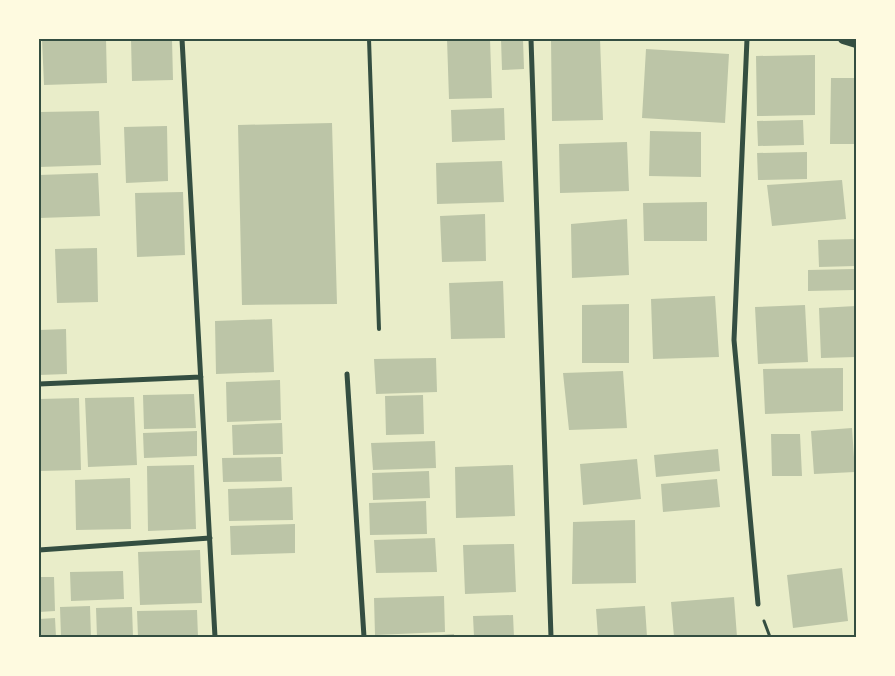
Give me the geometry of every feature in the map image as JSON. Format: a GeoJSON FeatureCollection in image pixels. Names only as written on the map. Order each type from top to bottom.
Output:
{"type":"FeatureCollection","features":[{"type":"Feature","properties":{"kind":"main road"},"geometry":{"type":"LineString","coordinates":[[843,39],[856,43]]}},
{"type":"Feature","properties":{"kind":"street"},"geometry":{"type":"LineString","coordinates":[[182,39],[215,637]]}},
{"type":"Feature","properties":{"kind":"street"},"geometry":{"type":"LineString","coordinates":[[531,39],[551,637]]}},
{"type":"Feature","properties":{"kind":"street"},"geometry":{"type":"LineString","coordinates":[[747,39],[734,340],[758,604]]}},
{"type":"Feature","properties":{"kind":"street"},"geometry":{"type":"LineString","coordinates":[[347,374],[364,637]]}},
{"type":"Feature","properties":{"kind":"street"},"geometry":{"type":"LineString","coordinates":[[39,384],[201,377]]}},
{"type":"Feature","properties":{"kind":"street"},"geometry":{"type":"LineString","coordinates":[[39,550],[210,538]]}},
{"type":"Feature","properties":{"kind":"lane"},"geometry":{"type":"LineString","coordinates":[[369,39],[379,329]]}},
{"type":"Feature","properties":{"kind":"building"},"geometry":{"type":"Polygon","coordinates":[[[42,39],[106,39],[107,83],[44,85],[42,39]]]}},
{"type":"Feature","properties":{"kind":"building"},"geometry":{"type":"Polygon","coordinates":[[[131,39],[172,39],[173,80],[132,81],[131,39]]]}},
{"type":"Feature","properties":{"kind":"building"},"geometry":{"type":"Polygon","coordinates":[[[447,39],[490,39],[492,98],[449,99],[447,39]]]}},
{"type":"Feature","properties":{"kind":"building"},"geometry":{"type":"Polygon","coordinates":[[[501,39],[523,39],[524,69],[502,70],[501,39]]]}},
{"type":"Feature","properties":{"kind":"building"},"geometry":{"type":"Polygon","coordinates":[[[551,39],[600,39],[603,120],[552,121],[551,39]]]}},
{"type":"Feature","properties":{"kind":"building"},"geometry":{"type":"Polygon","coordinates":[[[646,49],[729,54],[725,123],[642,118],[646,49]]]}},
{"type":"Feature","properties":{"kind":"building"},"geometry":{"type":"Polygon","coordinates":[[[815,55],[815,115],[757,116],[756,56],[815,55]]]}},
{"type":"Feature","properties":{"kind":"building"},"geometry":{"type":"Polygon","coordinates":[[[831,78],[856,78],[856,144],[830,144],[831,78]]]}},
{"type":"Feature","properties":{"kind":"building"},"geometry":{"type":"Polygon","coordinates":[[[504,108],[505,140],[452,142],[451,110],[504,108]]]}},
{"type":"Feature","properties":{"kind":"building"},"geometry":{"type":"Polygon","coordinates":[[[99,111],[101,165],[39,167],[39,112],[99,111]]]}},
{"type":"Feature","properties":{"kind":"building"},"geometry":{"type":"Polygon","coordinates":[[[803,120],[804,145],[758,146],[757,121],[803,120]]]}},
{"type":"Feature","properties":{"kind":"building"},"geometry":{"type":"Polygon","coordinates":[[[332,123],[337,304],[242,305],[238,125],[332,123]]]}},
{"type":"Feature","properties":{"kind":"building"},"geometry":{"type":"Polygon","coordinates":[[[167,126],[168,181],[126,183],[124,127],[167,126]]]}},
{"type":"Feature","properties":{"kind":"building"},"geometry":{"type":"Polygon","coordinates":[[[650,131],[701,132],[701,177],[649,176],[650,131]]]}},
{"type":"Feature","properties":{"kind":"building"},"geometry":{"type":"Polygon","coordinates":[[[627,142],[629,191],[560,193],[559,144],[627,142]]]}},
{"type":"Feature","properties":{"kind":"building"},"geometry":{"type":"Polygon","coordinates":[[[807,152],[807,179],[758,180],[757,153],[807,152]]]}},
{"type":"Feature","properties":{"kind":"building"},"geometry":{"type":"Polygon","coordinates":[[[502,161],[504,202],[437,204],[436,163],[502,161]]]}},
{"type":"Feature","properties":{"kind":"building"},"geometry":{"type":"Polygon","coordinates":[[[98,173],[100,216],[39,218],[39,175],[98,173]]]}},
{"type":"Feature","properties":{"kind":"building"},"geometry":{"type":"Polygon","coordinates":[[[842,180],[846,219],[772,226],[767,185],[842,180]]]}},
{"type":"Feature","properties":{"kind":"building"},"geometry":{"type":"Polygon","coordinates":[[[183,192],[185,255],[137,257],[135,193],[183,192]]]}},
{"type":"Feature","properties":{"kind":"building"},"geometry":{"type":"Polygon","coordinates":[[[707,202],[707,241],[644,241],[643,203],[707,202]]]}},
{"type":"Feature","properties":{"kind":"building"},"geometry":{"type":"Polygon","coordinates":[[[485,214],[486,261],[442,262],[440,216],[485,214]]]}},
{"type":"Feature","properties":{"kind":"building"},"geometry":{"type":"Polygon","coordinates":[[[627,219],[629,275],[572,278],[571,224],[627,219]]]}},
{"type":"Feature","properties":{"kind":"building"},"geometry":{"type":"Polygon","coordinates":[[[856,239],[856,266],[819,267],[818,240],[856,239]]]}},
{"type":"Feature","properties":{"kind":"building"},"geometry":{"type":"Polygon","coordinates":[[[97,248],[98,302],[57,303],[55,249],[97,248]]]}},
{"type":"Feature","properties":{"kind":"building"},"geometry":{"type":"Polygon","coordinates":[[[854,269],[854,290],[808,291],[808,270],[854,269]]]}},
{"type":"Feature","properties":{"kind":"building"},"geometry":{"type":"Polygon","coordinates":[[[503,281],[505,338],[451,339],[449,283],[503,281]]]}},
{"type":"Feature","properties":{"kind":"building"},"geometry":{"type":"Polygon","coordinates":[[[715,296],[719,357],[653,359],[651,299],[715,296]]]}},
{"type":"Feature","properties":{"kind":"building"},"geometry":{"type":"Polygon","coordinates":[[[629,304],[629,363],[582,363],[582,305],[629,304]]]}},
{"type":"Feature","properties":{"kind":"building"},"geometry":{"type":"Polygon","coordinates":[[[805,305],[808,362],[758,364],[755,307],[805,305]]]}},
{"type":"Feature","properties":{"kind":"building"},"geometry":{"type":"Polygon","coordinates":[[[856,306],[856,357],[821,358],[819,308],[856,306]]]}},
{"type":"Feature","properties":{"kind":"building"},"geometry":{"type":"Polygon","coordinates":[[[272,319],[274,372],[216,374],[215,321],[272,319]]]}},
{"type":"Feature","properties":{"kind":"building"},"geometry":{"type":"Polygon","coordinates":[[[66,329],[67,374],[39,375],[39,330],[66,329]]]}},
{"type":"Feature","properties":{"kind":"building"},"geometry":{"type":"Polygon","coordinates":[[[436,358],[437,392],[376,394],[374,359],[436,358]]]}},
{"type":"Feature","properties":{"kind":"building"},"geometry":{"type":"Polygon","coordinates":[[[843,368],[843,411],[765,414],[763,369],[843,368]]]}},
{"type":"Feature","properties":{"kind":"building"},"geometry":{"type":"Polygon","coordinates":[[[623,371],[627,428],[569,430],[563,373],[623,371]]]}},
{"type":"Feature","properties":{"kind":"building"},"geometry":{"type":"Polygon","coordinates":[[[280,380],[281,420],[227,422],[226,382],[280,380]]]}},
{"type":"Feature","properties":{"kind":"building"},"geometry":{"type":"Polygon","coordinates":[[[194,394],[196,428],[144,429],[143,395],[194,394]]]}},
{"type":"Feature","properties":{"kind":"building"},"geometry":{"type":"Polygon","coordinates":[[[423,395],[424,434],[386,435],[385,396],[423,395]]]}},
{"type":"Feature","properties":{"kind":"building"},"geometry":{"type":"Polygon","coordinates":[[[134,397],[137,465],[88,467],[85,398],[134,397]]]}},
{"type":"Feature","properties":{"kind":"building"},"geometry":{"type":"Polygon","coordinates":[[[79,398],[81,470],[39,471],[39,399],[79,398]]]}},
{"type":"Feature","properties":{"kind":"building"},"geometry":{"type":"Polygon","coordinates":[[[282,423],[283,454],[233,455],[232,425],[282,423]]]}},
{"type":"Feature","properties":{"kind":"building"},"geometry":{"type":"Polygon","coordinates":[[[852,428],[855,472],[814,474],[811,431],[852,428]]]}},
{"type":"Feature","properties":{"kind":"building"},"geometry":{"type":"Polygon","coordinates":[[[197,431],[197,456],[144,458],[143,433],[197,431]]]}},
{"type":"Feature","properties":{"kind":"building"},"geometry":{"type":"Polygon","coordinates":[[[771,434],[800,434],[802,476],[772,476],[771,434]]]}},
{"type":"Feature","properties":{"kind":"building"},"geometry":{"type":"Polygon","coordinates":[[[435,441],[436,468],[373,470],[371,443],[435,441]]]}},
{"type":"Feature","properties":{"kind":"building"},"geometry":{"type":"Polygon","coordinates":[[[718,449],[720,471],[656,477],[654,455],[718,449]]]}},
{"type":"Feature","properties":{"kind":"building"},"geometry":{"type":"Polygon","coordinates":[[[281,457],[282,481],[223,482],[222,458],[281,457]]]}},
{"type":"Feature","properties":{"kind":"building"},"geometry":{"type":"Polygon","coordinates":[[[637,459],[641,499],[583,505],[580,464],[637,459]]]}},
{"type":"Feature","properties":{"kind":"building"},"geometry":{"type":"Polygon","coordinates":[[[194,465],[196,529],[148,531],[147,466],[194,465]]]}},
{"type":"Feature","properties":{"kind":"building"},"geometry":{"type":"Polygon","coordinates":[[[513,465],[515,516],[456,518],[455,467],[513,465]]]}},
{"type":"Feature","properties":{"kind":"building"},"geometry":{"type":"Polygon","coordinates":[[[429,471],[430,498],[373,500],[372,473],[429,471]]]}},
{"type":"Feature","properties":{"kind":"building"},"geometry":{"type":"Polygon","coordinates":[[[130,478],[131,529],[76,530],[75,480],[130,478]]]}},
{"type":"Feature","properties":{"kind":"building"},"geometry":{"type":"Polygon","coordinates":[[[717,479],[720,507],[663,512],[661,484],[717,479]]]}},
{"type":"Feature","properties":{"kind":"building"},"geometry":{"type":"Polygon","coordinates":[[[292,487],[293,520],[229,521],[228,489],[292,487]]]}},
{"type":"Feature","properties":{"kind":"building"},"geometry":{"type":"Polygon","coordinates":[[[426,501],[427,534],[370,535],[369,503],[426,501]]]}},
{"type":"Feature","properties":{"kind":"building"},"geometry":{"type":"Polygon","coordinates":[[[635,520],[636,583],[572,584],[573,522],[635,520]]]}},
{"type":"Feature","properties":{"kind":"building"},"geometry":{"type":"Polygon","coordinates":[[[295,524],[295,553],[231,555],[230,526],[295,524]]]}},
{"type":"Feature","properties":{"kind":"building"},"geometry":{"type":"Polygon","coordinates":[[[435,538],[437,572],[376,573],[374,540],[435,538]]]}},
{"type":"Feature","properties":{"kind":"building"},"geometry":{"type":"Polygon","coordinates":[[[514,544],[516,592],[465,594],[463,545],[514,544]]]}},
{"type":"Feature","properties":{"kind":"building"},"geometry":{"type":"Polygon","coordinates":[[[200,550],[202,603],[140,605],[138,552],[200,550]]]}},
{"type":"Feature","properties":{"kind":"building"},"geometry":{"type":"Polygon","coordinates":[[[842,568],[848,621],[793,628],[787,575],[842,568]]]}},
{"type":"Feature","properties":{"kind":"building"},"geometry":{"type":"Polygon","coordinates":[[[123,571],[124,599],[71,601],[70,572],[123,571]]]}},
{"type":"Feature","properties":{"kind":"building"},"geometry":{"type":"Polygon","coordinates":[[[39,577],[54,577],[55,611],[39,612],[39,577]]]}},
{"type":"Feature","properties":{"kind":"building"},"geometry":{"type":"Polygon","coordinates":[[[444,596],[445,632],[375,635],[374,598],[444,596]]]}},
{"type":"Feature","properties":{"kind":"building"},"geometry":{"type":"Polygon","coordinates":[[[734,597],[737,637],[674,637],[671,602],[734,597]]]}},
{"type":"Feature","properties":{"kind":"building"},"geometry":{"type":"Polygon","coordinates":[[[90,606],[91,637],[61,637],[60,607],[90,606]]]}},
{"type":"Feature","properties":{"kind":"building"},"geometry":{"type":"Polygon","coordinates":[[[645,606],[647,637],[598,637],[596,609],[645,606]]]}},
{"type":"Feature","properties":{"kind":"building"},"geometry":{"type":"Polygon","coordinates":[[[132,607],[133,637],[97,637],[96,608],[132,607]]]}},
{"type":"Feature","properties":{"kind":"building"},"geometry":{"type":"Polygon","coordinates":[[[197,610],[198,637],[138,637],[137,611],[197,610]]]}},
{"type":"Feature","properties":{"kind":"building"},"geometry":{"type":"Polygon","coordinates":[[[513,615],[514,637],[474,637],[473,616],[513,615]]]}},
{"type":"Feature","properties":{"kind":"building"},"geometry":{"type":"Polygon","coordinates":[[[55,618],[56,637],[39,637],[39,619],[55,618]]]}},
{"type":"Feature","properties":{"kind":"building"},"geometry":{"type":"Polygon","coordinates":[[[454,634],[454,637],[429,636],[454,634]]]}}]}
